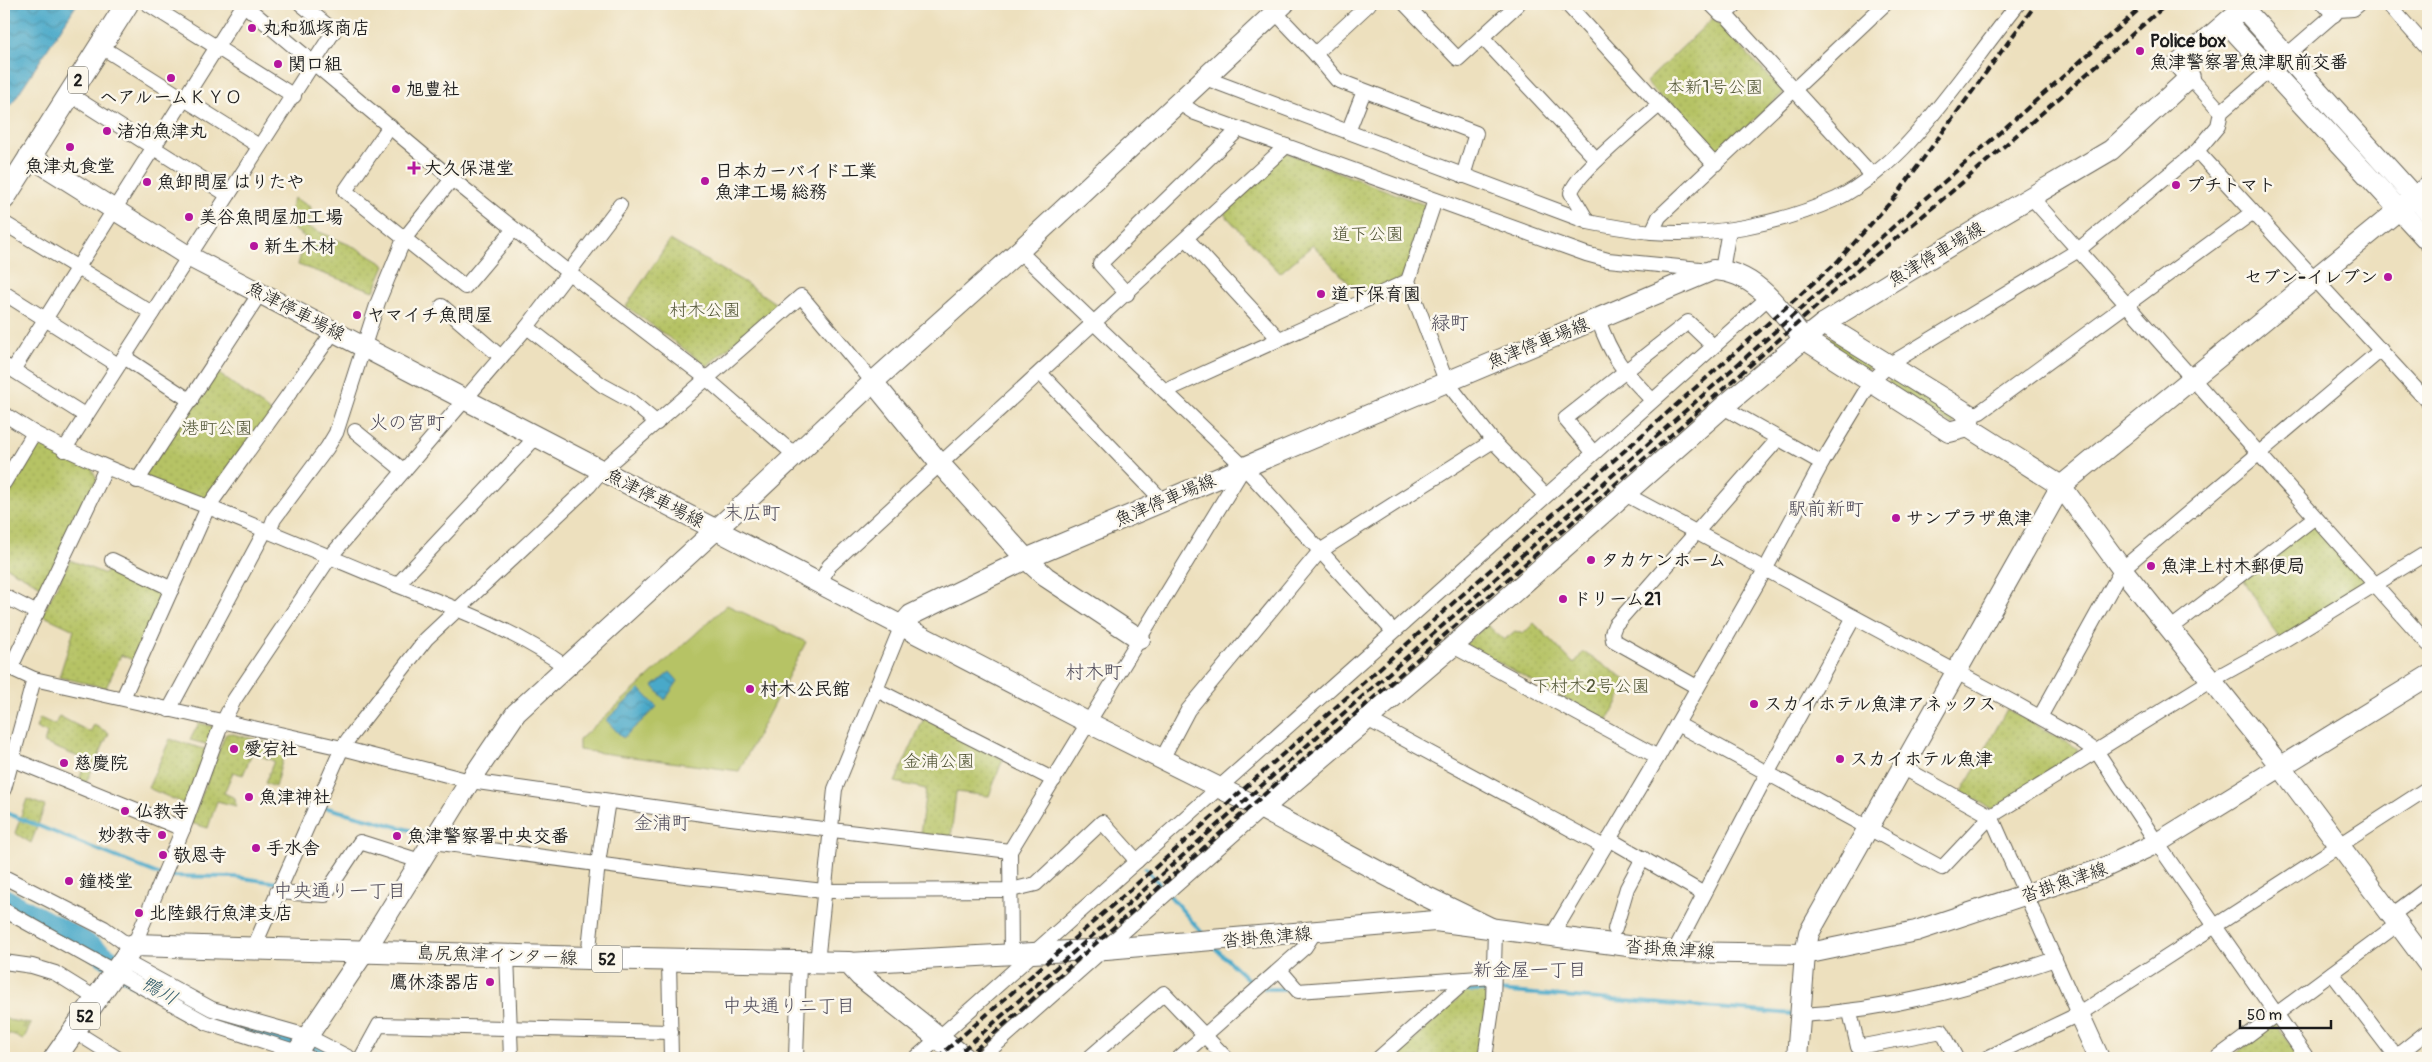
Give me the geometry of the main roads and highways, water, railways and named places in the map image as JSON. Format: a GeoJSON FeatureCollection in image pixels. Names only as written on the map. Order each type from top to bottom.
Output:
{"type":"FeatureCollection","features":[{"type":"Feature","properties":{"kind":"main road","name":"2"},"geometry":{"type":"LineString","coordinates":[[4,198],[127,4]]}},
{"type":"Feature","properties":{"kind":"main road","name":"島尻魚津インター線"},"geometry":{"type":"LineString","coordinates":[[55,1058],[124,960],[253,949],[849,963],[861,976],[964,1058]]}},
{"type":"Feature","properties":{"kind":"water"},"geometry":{"type":"Polygon","coordinates":[[[4,4],[77,4],[11,105],[4,100],[4,4]]]}},
{"type":"Feature","properties":{"kind":"water"},"geometry":{"type":"Polygon","coordinates":[[[670,672],[678,681],[665,700],[653,686],[670,672]]]}},
{"type":"Feature","properties":{"kind":"water"},"geometry":{"type":"Polygon","coordinates":[[[640,689],[657,707],[623,738],[606,720],[640,689]]]}},
{"type":"Feature","properties":{"kind":"waterway"},"geometry":{"type":"LineString","coordinates":[[320,806],[421,833],[428,838]]}},
{"type":"Feature","properties":{"kind":"waterway"},"geometry":{"type":"LineString","coordinates":[[4,812],[163,876],[235,877],[279,883]]}},
{"type":"Feature","properties":{"kind":"waterway"},"geometry":{"type":"LineString","coordinates":[[1145,868],[1166,891]]}},
{"type":"Feature","properties":{"kind":"waterway"},"geometry":{"type":"LineString","coordinates":[[1170,896],[1203,934]]}},
{"type":"Feature","properties":{"kind":"waterway","name":"鴨川"},"geometry":{"type":"LineString","coordinates":[[4,899],[82,941],[136,977]]}},
{"type":"Feature","properties":{"kind":"waterway"},"geometry":{"type":"LineString","coordinates":[[1214,947],[1256,987]]}},
{"type":"Feature","properties":{"kind":"waterway"},"geometry":{"type":"LineString","coordinates":[[1265,989],[1284,989]]}},
{"type":"Feature","properties":{"kind":"waterway"},"geometry":{"type":"LineString","coordinates":[[1402,990],[1450,991]]}},
{"type":"Feature","properties":{"kind":"waterway"},"geometry":{"type":"LineString","coordinates":[[1462,991],[1490,991]]}},
{"type":"Feature","properties":{"kind":"waterway"},"geometry":{"type":"LineString","coordinates":[[1497,991],[1794,1014]]}},
{"type":"Feature","properties":{"kind":"waterway","name":"鴨川"},"geometry":{"type":"LineString","coordinates":[[205,1017],[280,1036],[326,1058]]}},
{"type":"Feature","properties":{"kind":"railway"},"geometry":{"type":"LineString","coordinates":[[937,1058],[1130,890],[1837,262],[1896,196],[2036,4]]}},
{"type":"Feature","properties":{"kind":"railway"},"geometry":{"type":"LineString","coordinates":[[954,1058],[2145,4]]}},
{"type":"Feature","properties":{"kind":"railway"},"geometry":{"type":"LineString","coordinates":[[966,1058],[1851,276],[1956,188],[2167,4]]}},
{"type":"Feature","properties":{"kind":"place","name":"丸和狐塚商店"},"geometry":{"type":"Point","coordinates":[252,28]}},
{"type":"Feature","properties":{"kind":"place","name":"Police box 魚津警察署魚津駅前交番"},"geometry":{"type":"Point","coordinates":[2140,51]}},
{"type":"Feature","properties":{"kind":"place","name":"関口組"},"geometry":{"type":"Point","coordinates":[278,64]}},
{"type":"Feature","properties":{"kind":"place","name":"ヘアルームＫＹＯ"},"geometry":{"type":"Point","coordinates":[171,78]}},
{"type":"Feature","properties":{"kind":"place","name":"旭豊社"},"geometry":{"type":"Point","coordinates":[396,89]}},
{"type":"Feature","properties":{"kind":"place","name":"渚泊魚津丸"},"geometry":{"type":"Point","coordinates":[107,131]}},
{"type":"Feature","properties":{"kind":"place","name":"魚津丸食堂"},"geometry":{"type":"Point","coordinates":[70,147]}},
{"type":"Feature","properties":{"kind":"place","name":"大久保湛堂"},"geometry":{"type":"Point","coordinates":[414,168]}},
{"type":"Feature","properties":{"kind":"place","name":"日本カーバイド工業 魚津工場 総務"},"geometry":{"type":"Point","coordinates":[705,181]}},
{"type":"Feature","properties":{"kind":"place","name":"魚卸問屋 はりたや"},"geometry":{"type":"Point","coordinates":[147,182]}},
{"type":"Feature","properties":{"kind":"place","name":"プチトマト"},"geometry":{"type":"Point","coordinates":[2176,185]}},
{"type":"Feature","properties":{"kind":"place","name":"美谷魚問屋加工場"},"geometry":{"type":"Point","coordinates":[189,217]}},
{"type":"Feature","properties":{"kind":"place","name":"新生木材"},"geometry":{"type":"Point","coordinates":[254,246]}},
{"type":"Feature","properties":{"kind":"place","name":"セブン-イレブン"},"geometry":{"type":"Point","coordinates":[2388,277]}},
{"type":"Feature","properties":{"kind":"place","name":"道下保育園"},"geometry":{"type":"Point","coordinates":[1321,294]}},
{"type":"Feature","properties":{"kind":"place","name":"ヤマイチ魚問屋"},"geometry":{"type":"Point","coordinates":[357,315]}},
{"type":"Feature","properties":{"kind":"place","name":"サンプラザ魚津"},"geometry":{"type":"Point","coordinates":[1896,518]}},
{"type":"Feature","properties":{"kind":"place","name":"タカケンホーム"},"geometry":{"type":"Point","coordinates":[1591,560]}},
{"type":"Feature","properties":{"kind":"place","name":"魚津上村木郵便局"},"geometry":{"type":"Point","coordinates":[2151,566]}},
{"type":"Feature","properties":{"kind":"place","name":"ドリーム21"},"geometry":{"type":"Point","coordinates":[1563,599]}},
{"type":"Feature","properties":{"kind":"place","name":"村木公民館"},"geometry":{"type":"Point","coordinates":[750,689]}},
{"type":"Feature","properties":{"kind":"place","name":"スカイホテル魚津アネックス"},"geometry":{"type":"Point","coordinates":[1754,704]}},
{"type":"Feature","properties":{"kind":"place","name":"愛宕社"},"geometry":{"type":"Point","coordinates":[234,749]}},
{"type":"Feature","properties":{"kind":"place","name":"スカイホテル魚津"},"geometry":{"type":"Point","coordinates":[1840,759]}},
{"type":"Feature","properties":{"kind":"place","name":"慈慶院"},"geometry":{"type":"Point","coordinates":[64,763]}},
{"type":"Feature","properties":{"kind":"place","name":"魚津神社"},"geometry":{"type":"Point","coordinates":[249,797]}},
{"type":"Feature","properties":{"kind":"place","name":"仏教寺"},"geometry":{"type":"Point","coordinates":[125,811]}},
{"type":"Feature","properties":{"kind":"place","name":"妙教寺"},"geometry":{"type":"Point","coordinates":[162,835]}},
{"type":"Feature","properties":{"kind":"place","name":"魚津警察署中央交番"},"geometry":{"type":"Point","coordinates":[397,836]}},
{"type":"Feature","properties":{"kind":"place","name":"手水舎"},"geometry":{"type":"Point","coordinates":[256,848]}},
{"type":"Feature","properties":{"kind":"place","name":"敬恩寺"},"geometry":{"type":"Point","coordinates":[163,855]}},
{"type":"Feature","properties":{"kind":"place","name":"鐘楼堂"},"geometry":{"type":"Point","coordinates":[69,881]}},
{"type":"Feature","properties":{"kind":"place","name":"北陸銀行魚津支店"},"geometry":{"type":"Point","coordinates":[139,913]}},
{"type":"Feature","properties":{"kind":"place","name":"鷹休漆器店"},"geometry":{"type":"Point","coordinates":[490,982]}},
{"type":"Feature","properties":{"kind":"district","name":"緑町"},"geometry":{"type":"Point","coordinates":[1450,322]}},
{"type":"Feature","properties":{"kind":"district","name":"火の宮町"},"geometry":{"type":"Point","coordinates":[407,422]}},
{"type":"Feature","properties":{"kind":"district","name":"駅前新町"},"geometry":{"type":"Point","coordinates":[1826,508]}},
{"type":"Feature","properties":{"kind":"district","name":"末広町"},"geometry":{"type":"Point","coordinates":[752,512]}},
{"type":"Feature","properties":{"kind":"district","name":"村木町"},"geometry":{"type":"Point","coordinates":[1094,671]}},
{"type":"Feature","properties":{"kind":"district","name":"金浦町"},"geometry":{"type":"Point","coordinates":[662,822]}},
{"type":"Feature","properties":{"kind":"district","name":"中央通り一丁目"},"geometry":{"type":"Point","coordinates":[340,890]}},
{"type":"Feature","properties":{"kind":"district","name":"新金屋一丁目"},"geometry":{"type":"Point","coordinates":[1530,969]}},
{"type":"Feature","properties":{"kind":"district","name":"中央通り二丁目"},"geometry":{"type":"Point","coordinates":[789,1005]}},
{"type":"Feature","properties":{"kind":"park label","name":"本新1号公園"},"geometry":{"type":"Point","coordinates":[1715,87]}},
{"type":"Feature","properties":{"kind":"park label","name":"道下公園"},"geometry":{"type":"Point","coordinates":[1368,234]}},
{"type":"Feature","properties":{"kind":"park label","name":"村木公園"},"geometry":{"type":"Point","coordinates":[705,310]}},
{"type":"Feature","properties":{"kind":"park label","name":"港町公園"},"geometry":{"type":"Point","coordinates":[217,428]}},
{"type":"Feature","properties":{"kind":"park label","name":"下村木2号公園"},"geometry":{"type":"Point","coordinates":[1591,686]}},
{"type":"Feature","properties":{"kind":"park label","name":"金浦公園"},"geometry":{"type":"Point","coordinates":[939,761]}}]}
